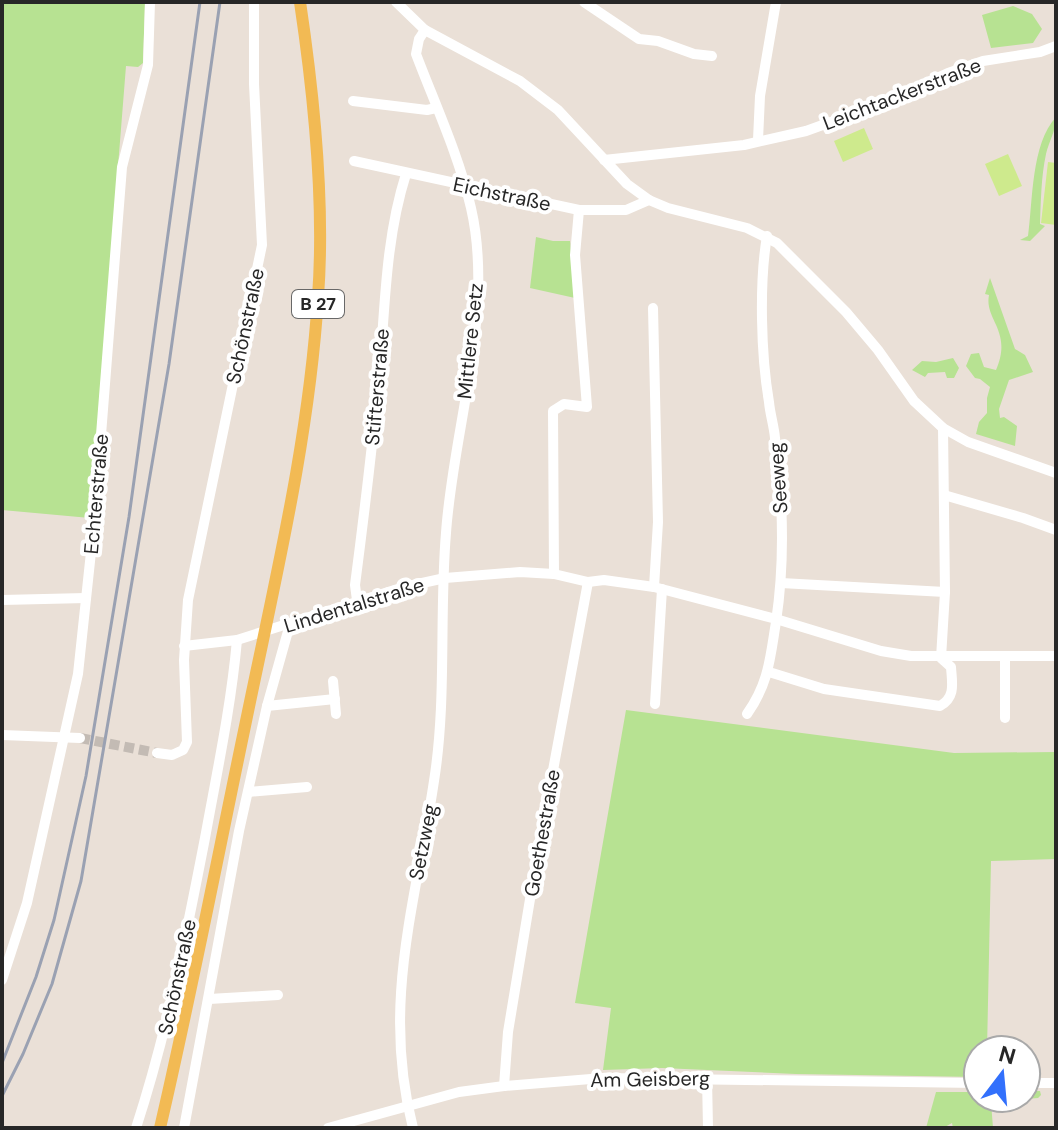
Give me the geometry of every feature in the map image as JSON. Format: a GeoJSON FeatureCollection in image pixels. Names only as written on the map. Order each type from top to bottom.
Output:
{"type":"FeatureCollection","features":[{"type":"Feature","properties":{"kind":"main road","name":"B 27"},"geometry":{"type":"LineString","coordinates":[[160,1128],[270,603],[313,366],[320,231],[316,156],[300,2]]}},
{"type":"Feature","properties":{"kind":"street","name":"Echterstraße"},"geometry":{"type":"LineString","coordinates":[[3,973],[27,903],[78,674],[122,167],[148,65],[150,2]]}},
{"type":"Feature","properties":{"kind":"street","name":"Schönstraße"},"geometry":{"type":"LineString","coordinates":[[157,753],[172,755],[183,750],[187,742],[184,646],[188,600],[262,245],[254,84],[254,2]]}},
{"type":"Feature","properties":{"kind":"street"},"geometry":{"type":"LineString","coordinates":[[396,2],[425,30],[520,81],[558,110],[627,184],[649,200],[668,208],[747,228],[777,243],[846,312],[914,401],[943,428],[968,442],[1056,473]]}},
{"type":"Feature","properties":{"kind":"street"},"geometry":{"type":"LineString","coordinates":[[584,2],[639,39],[712,56]]}},
{"type":"Feature","properties":{"kind":"street"},"geometry":{"type":"LineString","coordinates":[[758,140],[760,96],[776,2]]}},
{"type":"Feature","properties":{"kind":"street","name":"Mittlere Setz"},"geometry":{"type":"LineString","coordinates":[[425,30],[419,39],[416,54],[465,186],[472,210],[477,254],[477,301],[447,519],[445,578]]}},
{"type":"Feature","properties":{"kind":"street","name":"Leichtackerstraße"},"geometry":{"type":"LineString","coordinates":[[604,160],[744,145],[806,131],[983,61],[1040,52],[1056,46]]}},
{"type":"Feature","properties":{"kind":"street"},"geometry":{"type":"LineString","coordinates":[[353,101],[427,110],[436,108]]}},
{"type":"Feature","properties":{"kind":"street","name":"Eichstraße"},"geometry":{"type":"LineString","coordinates":[[354,161],[579,210],[626,210],[649,200]]}},
{"type":"Feature","properties":{"kind":"street","name":"Stifterstraße"},"geometry":{"type":"LineString","coordinates":[[357,600],[355,585],[369,476],[390,250],[406,174]]}},
{"type":"Feature","properties":{"kind":"street"},"geometry":{"type":"LineString","coordinates":[[554,574],[553,411],[564,404],[587,407],[575,255],[579,210]]}},
{"type":"Feature","properties":{"kind":"street","name":"Seeweg"},"geometry":{"type":"LineString","coordinates":[[747,714],[760,696],[769,672],[781,583],[781,491],[768,399],[762,305],[767,236]]}},
{"type":"Feature","properties":{"kind":"street"},"geometry":{"type":"LineString","coordinates":[[653,308],[658,522],[655,704]]}},
{"type":"Feature","properties":{"kind":"street"},"geometry":{"type":"LineString","coordinates":[[769,672],[824,689],[940,706],[948,702],[952,693],[951,667],[941,658],[945,592],[943,428]]}},
{"type":"Feature","properties":{"kind":"street"},"geometry":{"type":"LineString","coordinates":[[944,495],[1056,530]]}},
{"type":"Feature","properties":{"kind":"street","name":"Lindentalstraße"},"geometry":{"type":"LineString","coordinates":[[237,640],[357,600],[445,578],[520,572],[658,588],[881,651],[911,656],[1056,656]]}},
{"type":"Feature","properties":{"kind":"street","name":"Setzweg"},"geometry":{"type":"LineString","coordinates":[[413,1128],[402,1080],[399,995],[440,731],[445,578]]}},
{"type":"Feature","properties":{"kind":"street","name":"Goethestraße"},"geometry":{"type":"LineString","coordinates":[[504,1086],[508,1032],[588,582]]}},
{"type":"Feature","properties":{"kind":"street"},"geometry":{"type":"LineString","coordinates":[[781,583],[945,592]]}},
{"type":"Feature","properties":{"kind":"street"},"geometry":{"type":"LineString","coordinates":[[2,600],[86,598]]}},
{"type":"Feature","properties":{"kind":"street"},"geometry":{"type":"LineString","coordinates":[[184,1128],[248,792],[267,706],[290,624]]}},
{"type":"Feature","properties":{"kind":"street"},"geometry":{"type":"LineString","coordinates":[[184,646],[237,640]]}},
{"type":"Feature","properties":{"kind":"street","name":"Schönstraße"},"geometry":{"type":"LineString","coordinates":[[136,1128],[160,1055],[192,904],[232,693],[237,640]]}},
{"type":"Feature","properties":{"kind":"street"},"geometry":{"type":"LineString","coordinates":[[1005,657],[1005,718]]}},
{"type":"Feature","properties":{"kind":"street"},"geometry":{"type":"LineString","coordinates":[[333,681],[336,714]]}},
{"type":"Feature","properties":{"kind":"street"},"geometry":{"type":"LineString","coordinates":[[267,706],[335,699]]}},
{"type":"Feature","properties":{"kind":"street"},"geometry":{"type":"LineString","coordinates":[[2,735],[80,738]]}},
{"type":"Feature","properties":{"kind":"street"},"geometry":{"type":"LineString","coordinates":[[248,792],[307,787]]}},
{"type":"Feature","properties":{"kind":"street"},"geometry":{"type":"LineString","coordinates":[[209,999],[278,995]]}},
{"type":"Feature","properties":{"kind":"street","name":"Am Geisberg"},"geometry":{"type":"LineString","coordinates":[[328,1128],[459,1092],[603,1078],[962,1083]]}},
{"type":"Feature","properties":{"kind":"street"},"geometry":{"type":"LineString","coordinates":[[707,1078],[708,1128]]}},
{"type":"Feature","properties":{"kind":"green space"},"geometry":{"type":"Polygon","coordinates":[[[2,2],[145,2],[143,63],[138,67],[126,66],[90,518],[2,510],[2,2]]]}},
{"type":"Feature","properties":{"kind":"green space"},"geometry":{"type":"Polygon","coordinates":[[[1013,6],[1032,14],[1042,29],[1033,43],[991,48],[982,15],[1013,6]]]}},
{"type":"Feature","properties":{"kind":"green space"},"geometry":{"type":"Polygon","coordinates":[[[1056,117],[1042,180],[1040,224],[1045,226],[1030,241],[1020,240],[1028,236],[1037,157],[1048,128],[1056,117]]]}},
{"type":"Feature","properties":{"kind":"green space"},"geometry":{"type":"Polygon","coordinates":[[[864,128],[873,149],[843,162],[834,141],[864,128]]]}},
{"type":"Feature","properties":{"kind":"green space"},"geometry":{"type":"Polygon","coordinates":[[[1008,154],[1022,186],[999,196],[985,164],[1008,154]]]}},
{"type":"Feature","properties":{"kind":"green space"},"geometry":{"type":"Polygon","coordinates":[[[1048,162],[1056,163],[1056,225],[1041,223],[1048,162]]]}},
{"type":"Feature","properties":{"kind":"green space"},"geometry":{"type":"Polygon","coordinates":[[[536,237],[570,241],[575,298],[530,288],[536,237]]]}},
{"type":"Feature","properties":{"kind":"green space"},"geometry":{"type":"Polygon","coordinates":[[[990,278],[1015,349],[1025,355],[1033,372],[1009,380],[999,409],[1000,418],[1004,417],[1017,426],[1015,446],[976,434],[979,422],[987,413],[990,387],[975,378],[966,366],[971,354],[979,353],[984,367],[996,370],[1000,357],[1000,336],[990,312],[989,295],[985,294],[990,278]]]}},
{"type":"Feature","properties":{"kind":"green space"},"geometry":{"type":"Polygon","coordinates":[[[953,358],[959,368],[954,378],[947,378],[945,372],[928,373],[925,377],[912,370],[922,361],[953,358]]]}},
{"type":"Feature","properties":{"kind":"green space"},"geometry":{"type":"Polygon","coordinates":[[[626,710],[954,753],[1056,752],[1056,859],[991,861],[987,1034],[962,1034],[962,1077],[662,1068],[603,1070],[611,1008],[575,1003],[626,710]]]}},
{"type":"Feature","properties":{"kind":"green space"},"geometry":{"type":"Polygon","coordinates":[[[936,1092],[962,1092],[962,1114],[992,1114],[993,1128],[953,1128],[952,1123],[945,1127],[926,1128],[936,1092]]]}},
{"type":"Feature","properties":{"kind":"tunnel"},"geometry":{"type":"LineString","coordinates":[[80,738],[157,753]]}},
{"type":"Feature","properties":{"kind":"railway"},"geometry":{"type":"LineString","coordinates":[[2,1063],[36,977],[54,920],[86,776],[129,517],[200,2]]}},
{"type":"Feature","properties":{"kind":"railway"},"geometry":{"type":"LineString","coordinates":[[2,1096],[52,984],[81,881],[169,364],[220,2]]}}]}
